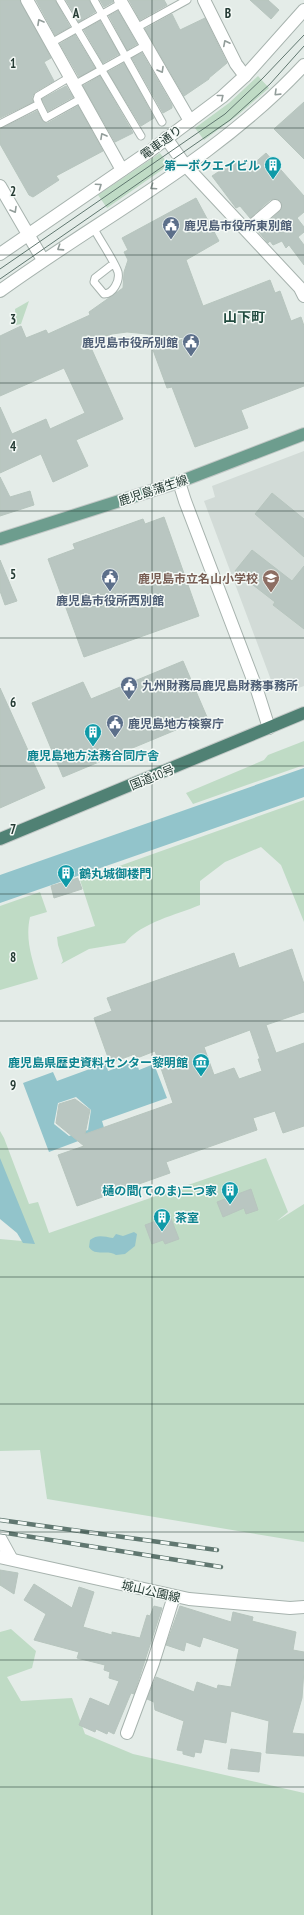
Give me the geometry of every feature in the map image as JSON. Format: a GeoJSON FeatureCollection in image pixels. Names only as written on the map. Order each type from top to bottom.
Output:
{"type":"FeatureCollection","features":[{"type":"Feature","properties":{"kind":"highway","name":"国道10号"},"geometry":{"type":"LineString","coordinates":[[0,839],[304,713]]}},
{"type":"Feature","properties":{"kind":"main road","name":"鹿児島蒲生線"},"geometry":{"type":"LineString","coordinates":[[0,539],[179,482],[304,434]]}},
{"type":"Feature","properties":{"kind":"street"},"geometry":{"type":"LineString","coordinates":[[27,0],[122,170]]}},
{"type":"Feature","properties":{"kind":"street"},"geometry":{"type":"LineString","coordinates":[[204,0],[236,64],[245,76]]}},
{"type":"Feature","properties":{"kind":"street"},"geometry":{"type":"LineString","coordinates":[[121,1],[190,121]]}},
{"type":"Feature","properties":{"kind":"street","name":"電車通り"},"geometry":{"type":"LineString","coordinates":[[0,254],[190,121],[245,76],[304,10]]}},
{"type":"Feature","properties":{"kind":"street"},"geometry":{"type":"LineString","coordinates":[[0,291],[43,260],[185,165],[246,121],[278,92],[304,65]]}},
{"type":"Feature","properties":{"kind":"street"},"geometry":{"type":"LineString","coordinates":[[166,138],[185,165],[300,288],[304,296]]}},
{"type":"Feature","properties":{"kind":"street"},"geometry":{"type":"LineString","coordinates":[[0,186],[43,260]]}},
{"type":"Feature","properties":{"kind":"street"},"geometry":{"type":"LineString","coordinates":[[247,230],[275,206]]}},
{"type":"Feature","properties":{"kind":"street"},"geometry":{"type":"LineString","coordinates":[[179,482],[257,690],[269,728]]}},
{"type":"Feature","properties":{"kind":"street","name":"城山公園線"},"geometry":{"type":"LineString","coordinates":[[4,1550],[189,1599],[290,1608],[304,1607]]}},
{"type":"Feature","properties":{"kind":"street"},"geometry":{"type":"LineString","coordinates":[[127,1733],[153,1663],[174,1596]]}},
{"type":"Feature","properties":{"kind":"lane"},"geometry":{"type":"LineString","coordinates":[[60,0],[141,136]]}},
{"type":"Feature","properties":{"kind":"lane"},"geometry":{"type":"LineString","coordinates":[[94,0],[162,122]]}},
{"type":"Feature","properties":{"kind":"lane"},"geometry":{"type":"LineString","coordinates":[[136,28],[187,0]]}},
{"type":"Feature","properties":{"kind":"lane"},"geometry":{"type":"LineString","coordinates":[[51,43],[77,29],[121,1]]}},
{"type":"Feature","properties":{"kind":"lane"},"geometry":{"type":"LineString","coordinates":[[82,98],[46,118],[38,104],[37,99],[38,96],[102,70],[146,45]]}},
{"type":"Feature","properties":{"kind":"lane"},"geometry":{"type":"LineString","coordinates":[[0,124],[38,104]]}},
{"type":"Feature","properties":{"kind":"lane"},"geometry":{"type":"LineString","coordinates":[[92,227],[113,264]]}},
{"type":"Feature","properties":{"kind":"shaded area","name":"鹿児島市立名山小学校"},"geometry":{"type":"Polygon","coordinates":[[[304,451],[304,686],[287,692],[274,688],[204,501],[215,497],[212,486],[304,451]]]}},
{"type":"Feature","properties":{"kind":"green space"},"geometry":{"type":"Polygon","coordinates":[[[258,76],[269,88],[238,115],[204,140],[195,128],[229,103],[258,76]]]}},
{"type":"Feature","properties":{"kind":"green space"},"geometry":{"type":"Polygon","coordinates":[[[160,153],[169,165],[107,208],[98,195],[160,153]]]}},
{"type":"Feature","properties":{"kind":"green space"},"geometry":{"type":"Polygon","coordinates":[[[29,301],[21,324],[16,325],[15,309],[29,301]]]}},
{"type":"Feature","properties":{"kind":"green space"},"geometry":{"type":"Polygon","coordinates":[[[304,741],[304,765],[193,804],[186,793],[264,760],[268,755],[304,741]]]}},
{"type":"Feature","properties":{"kind":"green space"},"geometry":{"type":"Polygon","coordinates":[[[304,800],[304,922],[281,865],[261,847],[225,862],[200,881],[200,905],[150,924],[132,936],[125,943],[89,949],[61,964],[63,961],[57,937],[95,926],[80,880],[304,800]]]}},
{"type":"Feature","properties":{"kind":"green space"},"geometry":{"type":"Polygon","coordinates":[[[40,892],[47,912],[30,917],[28,933],[30,949],[38,979],[0,990],[0,906],[40,892]]]}},
{"type":"Feature","properties":{"kind":"green space"},"geometry":{"type":"Polygon","coordinates":[[[0,1131],[29,1204],[38,1202],[49,1233],[266,1158],[288,1212],[277,1221],[304,1204],[304,1542],[47,1499],[40,1450],[0,1451],[0,1239],[22,1241],[0,1173],[0,1131]]]}},
{"type":"Feature","properties":{"kind":"green space"},"geometry":{"type":"Polygon","coordinates":[[[11,1629],[36,1651],[32,1668],[7,1677],[21,1701],[72,1698],[85,1734],[133,1754],[304,1793],[304,1915],[0,1915],[0,1632],[11,1629]]]}},
{"type":"Feature","properties":{"kind":"water"},"geometry":{"type":"Polygon","coordinates":[[[304,768],[304,797],[0,903],[0,875],[304,768]]]}},
{"type":"Feature","properties":{"kind":"water"},"geometry":{"type":"Polygon","coordinates":[[[136,1061],[139,1070],[154,1064],[167,1098],[102,1121],[105,1131],[49,1152],[23,1083],[53,1072],[57,1081],[106,1063],[108,1071],[136,1061]],[[76,1097],[58,1103],[54,1124],[69,1136],[88,1130],[91,1110],[76,1097]]]}},
{"type":"Feature","properties":{"kind":"water"},"geometry":{"type":"Polygon","coordinates":[[[0,1158],[35,1244],[23,1243],[17,1233],[0,1219],[0,1158]]]}},
{"type":"Feature","properties":{"kind":"water"},"geometry":{"type":"Polygon","coordinates":[[[134,1232],[137,1234],[135,1246],[125,1254],[116,1255],[113,1253],[95,1252],[89,1247],[90,1240],[96,1237],[101,1236],[113,1238],[116,1234],[123,1236],[134,1232]]]}},
{"type":"Feature","properties":{"kind":"building"},"geometry":{"type":"Polygon","coordinates":[[[0,0],[20,0],[51,58],[44,62],[54,81],[35,92],[32,97],[33,102],[0,118],[0,0]]]}},
{"type":"Feature","properties":{"kind":"building"},"geometry":{"type":"Polygon","coordinates":[[[36,0],[55,0],[70,27],[55,35],[36,0]]]}},
{"type":"Feature","properties":{"kind":"building"},"geometry":{"type":"Polygon","coordinates":[[[66,0],[89,0],[95,12],[79,22],[66,0]]]}},
{"type":"Feature","properties":{"kind":"building"},"geometry":{"type":"Polygon","coordinates":[[[100,0],[113,0],[113,2],[104,7],[100,0]]]}},
{"type":"Feature","properties":{"kind":"building"},"geometry":{"type":"Polygon","coordinates":[[[129,0],[164,0],[167,5],[140,20],[129,0]]]}},
{"type":"Feature","properties":{"kind":"building"},"geometry":{"type":"Polygon","coordinates":[[[250,0],[268,0],[279,10],[271,19],[250,0]]]}},
{"type":"Feature","properties":{"kind":"building"},"geometry":{"type":"Polygon","coordinates":[[[118,11],[137,44],[127,50],[109,16],[118,11]]]}},
{"type":"Feature","properties":{"kind":"building"},"geometry":{"type":"Polygon","coordinates":[[[172,14],[180,30],[205,18],[227,63],[209,79],[184,96],[145,29],[172,14]]]}},
{"type":"Feature","properties":{"kind":"building"},"geometry":{"type":"Polygon","coordinates":[[[100,21],[119,54],[103,63],[84,30],[100,21]]]}},
{"type":"Feature","properties":{"kind":"building"},"geometry":{"type":"Polygon","coordinates":[[[75,35],[95,68],[79,77],[60,44],[75,35]]]}},
{"type":"Feature","properties":{"kind":"building"},"geometry":{"type":"Polygon","coordinates":[[[142,53],[172,105],[172,108],[163,113],[132,58],[142,53]]]}},
{"type":"Feature","properties":{"kind":"building"},"geometry":{"type":"Polygon","coordinates":[[[124,63],[154,118],[141,126],[108,72],[124,63]]]}},
{"type":"Feature","properties":{"kind":"building"},"geometry":{"type":"Polygon","coordinates":[[[100,76],[133,133],[115,142],[83,86],[100,76]]]}},
{"type":"Feature","properties":{"kind":"building"},"geometry":{"type":"Polygon","coordinates":[[[66,86],[73,97],[48,111],[42,99],[66,86]]]}},
{"type":"Feature","properties":{"kind":"building"},"geometry":{"type":"Polygon","coordinates":[[[304,102],[304,159],[274,129],[304,102]]]}},
{"type":"Feature","properties":{"kind":"building"},"geometry":{"type":"Polygon","coordinates":[[[78,106],[103,151],[56,176],[59,180],[33,197],[29,195],[0,144],[0,129],[37,111],[43,122],[48,123],[78,106]]]}},
{"type":"Feature","properties":{"kind":"building"},"geometry":{"type":"Polygon","coordinates":[[[266,153],[304,196],[304,212],[297,218],[304,227],[304,232],[298,237],[304,245],[304,265],[289,245],[286,248],[282,241],[273,245],[270,241],[268,243],[258,231],[280,211],[282,205],[280,201],[274,199],[270,200],[250,218],[240,206],[236,208],[212,176],[235,161],[243,173],[266,153]]]}},
{"type":"Feature","properties":{"kind":"building"},"geometry":{"type":"Polygon","coordinates":[[[196,198],[219,241],[186,260],[203,306],[270,280],[275,293],[280,291],[291,321],[301,317],[304,326],[304,386],[241,410],[248,428],[195,447],[172,387],[167,388],[153,350],[186,338],[127,332],[112,334],[88,341],[123,419],[76,440],[88,466],[53,482],[41,454],[0,473],[0,407],[12,434],[46,419],[50,429],[85,413],[64,368],[0,396],[0,336],[21,326],[26,338],[46,330],[48,334],[90,315],[89,312],[123,288],[124,272],[128,260],[124,252],[128,250],[122,238],[196,198]]]}},
{"type":"Feature","properties":{"kind":"building"},"geometry":{"type":"Polygon","coordinates":[[[0,477],[10,497],[30,491],[34,505],[0,516],[0,477]]]}},
{"type":"Feature","properties":{"kind":"building"},"geometry":{"type":"Polygon","coordinates":[[[272,493],[304,519],[304,557],[255,514],[272,493]]]}},
{"type":"Feature","properties":{"kind":"building"},"geometry":{"type":"Polygon","coordinates":[[[164,517],[199,616],[84,657],[48,559],[75,549],[73,544],[143,519],[145,524],[164,517]]]}},
{"type":"Feature","properties":{"kind":"building"},"geometry":{"type":"Polygon","coordinates":[[[252,550],[292,581],[304,566],[304,629],[273,605],[275,602],[235,571],[252,550]]]}},
{"type":"Feature","properties":{"kind":"building"},"geometry":{"type":"Polygon","coordinates":[[[0,560],[17,601],[5,605],[0,591],[0,560]]]}},
{"type":"Feature","properties":{"kind":"building","name":"鹿児島地方法務合同庁舎"},"geometry":{"type":"Polygon","coordinates":[[[183,661],[207,717],[63,777],[32,703],[83,682],[91,699],[183,661]]]}},
{"type":"Feature","properties":{"kind":"building"},"geometry":{"type":"Polygon","coordinates":[[[0,688],[45,788],[0,808],[0,688]]]}},
{"type":"Feature","properties":{"kind":"building","name":"鶴丸城御楼門"},"geometry":{"type":"Polygon","coordinates":[[[78,878],[82,889],[54,898],[51,886],[78,878]]]}},
{"type":"Feature","properties":{"kind":"building","name":"鹿児島県歴史資料センター黎明館"},"geometry":{"type":"Polygon","coordinates":[[[292,949],[304,984],[304,1012],[266,1025],[276,1053],[304,1043],[304,1126],[283,1133],[275,1111],[253,1118],[257,1130],[166,1162],[170,1173],[77,1206],[58,1155],[84,1146],[56,1123],[59,1104],[75,1099],[90,1110],[85,1134],[173,1103],[155,1051],[137,1058],[135,1054],[110,1063],[94,1018],[112,1011],[107,998],[234,953],[239,968],[292,949]],[[250,1030],[204,1047],[214,1075],[234,1068],[239,1079],[262,1071],[258,1059],[260,1059],[250,1030]]]}},
{"type":"Feature","properties":{"kind":"building"},"geometry":{"type":"Polygon","coordinates":[[[251,1189],[258,1210],[246,1214],[244,1208],[223,1217],[217,1202],[251,1189]]]}},
{"type":"Feature","properties":{"kind":"building","name":"茶室"},"geometry":{"type":"Polygon","coordinates":[[[170,1216],[179,1239],[165,1244],[163,1240],[152,1244],[145,1225],[170,1216]]]}},
{"type":"Feature","properties":{"kind":"building"},"geometry":{"type":"Polygon","coordinates":[[[0,1570],[18,1573],[14,1594],[0,1585],[0,1570]]]}},
{"type":"Feature","properties":{"kind":"building"},"geometry":{"type":"Polygon","coordinates":[[[34,1584],[72,1608],[79,1587],[94,1592],[83,1627],[112,1635],[112,1632],[140,1638],[147,1615],[150,1616],[154,1606],[162,1608],[134,1694],[131,1693],[114,1734],[108,1731],[107,1734],[96,1729],[95,1732],[79,1725],[90,1698],[109,1706],[119,1681],[109,1678],[110,1672],[104,1670],[105,1665],[77,1658],[79,1652],[34,1640],[46,1614],[24,1600],[34,1584]]]}},
{"type":"Feature","properties":{"kind":"building"},"geometry":{"type":"Polygon","coordinates":[[[180,1606],[231,1622],[233,1612],[253,1617],[252,1621],[296,1632],[293,1650],[304,1652],[304,1670],[302,1698],[292,1733],[304,1734],[304,1756],[266,1753],[269,1721],[231,1711],[226,1743],[204,1739],[201,1753],[195,1752],[194,1757],[183,1754],[183,1751],[177,1750],[184,1721],[155,1710],[154,1702],[147,1699],[156,1677],[194,1692],[197,1682],[217,1689],[218,1685],[231,1687],[239,1649],[203,1637],[200,1647],[186,1642],[184,1651],[166,1645],[180,1606]]]}},
{"type":"Feature","properties":{"kind":"building"},"geometry":{"type":"Polygon","coordinates":[[[231,1749],[261,1753],[259,1772],[228,1769],[231,1749]]]}},
{"type":"Feature","properties":{"kind":"tram line"},"geometry":{"type":"LineString","coordinates":[[0,269],[225,114],[263,78],[304,35]]}},
{"type":"Feature","properties":{"kind":"tram line"},"geometry":{"type":"LineString","coordinates":[[0,279],[230,120],[270,84],[304,46]]}},
{"type":"Feature","properties":{"kind":"railway"},"geometry":{"type":"LineString","coordinates":[[0,1520],[217,1550]]}},
{"type":"Feature","properties":{"kind":"railway"},"geometry":{"type":"LineString","coordinates":[[0,1532],[221,1567]]}},
{"type":"Feature","properties":{"kind":"place","name":"第一ボクエイビル"},"geometry":{"type":"Point","coordinates":[273,180]}},
{"type":"Feature","properties":{"kind":"place","name":"鹿児島市役所東別館"},"geometry":{"type":"Point","coordinates":[171,240]}},
{"type":"Feature","properties":{"kind":"place","name":"鹿児島市役所別館"},"geometry":{"type":"Point","coordinates":[191,357]}},
{"type":"Feature","properties":{"kind":"place","name":"鹿児島市役所西別館"},"geometry":{"type":"Point","coordinates":[110,592]}},
{"type":"Feature","properties":{"kind":"place","name":"鹿児島市立名山小学校"},"geometry":{"type":"Point","coordinates":[271,593]}},
{"type":"Feature","properties":{"kind":"place","name":"九州財務局鹿児島財務事務所"},"geometry":{"type":"Point","coordinates":[129,700]}},
{"type":"Feature","properties":{"kind":"place","name":"鹿児島地方検察庁"},"geometry":{"type":"Point","coordinates":[115,738]}},
{"type":"Feature","properties":{"kind":"place","name":"鹿児島地方法務合同庁舎"},"geometry":{"type":"Point","coordinates":[93,747]}},
{"type":"Feature","properties":{"kind":"place","name":"鶴丸城御楼門"},"geometry":{"type":"Point","coordinates":[66,888]}},
{"type":"Feature","properties":{"kind":"place","name":"鹿児島県歴史資料センター黎明館"},"geometry":{"type":"Point","coordinates":[201,1077]}},
{"type":"Feature","properties":{"kind":"place","name":"樋の間(てのま)二つ家"},"geometry":{"type":"Point","coordinates":[230,1205]}},
{"type":"Feature","properties":{"kind":"place","name":"茶室"},"geometry":{"type":"Point","coordinates":[162,1232]}},
{"type":"Feature","properties":{"kind":"district","name":"山下町"},"geometry":{"type":"Point","coordinates":[244,317]}}]}
